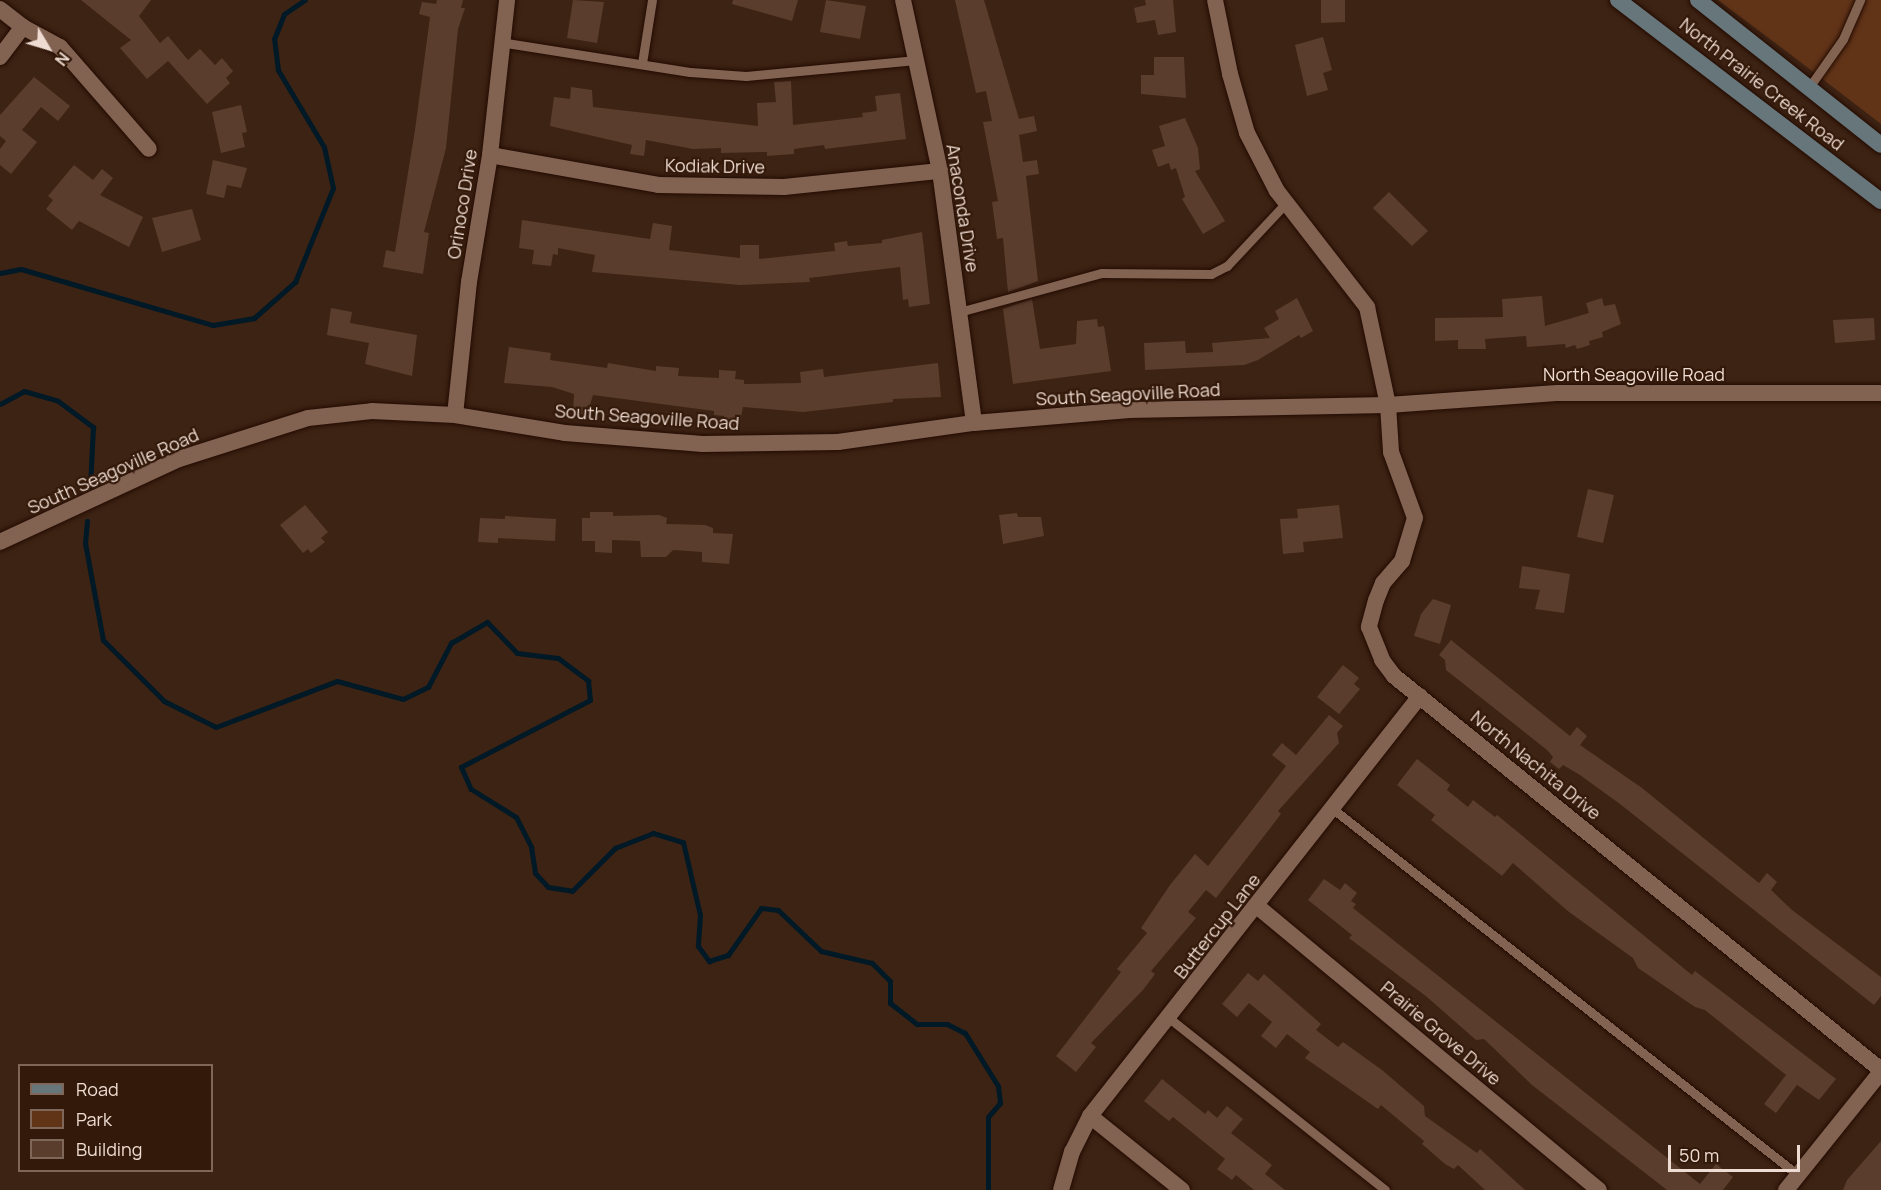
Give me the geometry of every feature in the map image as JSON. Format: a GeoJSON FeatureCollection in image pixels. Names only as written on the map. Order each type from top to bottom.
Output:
{"type":"FeatureCollection","features":[{"type":"Feature","properties":{"kind":"main road","name":"North Prairie Creek Road"},"geometry":{"type":"LineString","coordinates":[[1698,0],[1810,86],[1881,145]]}},
{"type":"Feature","properties":{"kind":"main road","name":"North Prairie Creek Road"},"geometry":{"type":"LineString","coordinates":[[1627,3],[1881,201]]}},
{"type":"Feature","properties":{"kind":"street","name":"Orinoco Drive"},"geometry":{"type":"LineString","coordinates":[[455,415],[469,282],[490,155],[500,42],[507,0]]}},
{"type":"Feature","properties":{"kind":"street","name":"Anaconda Drive"},"geometry":{"type":"LineString","coordinates":[[903,0],[940,171],[974,423]]}},
{"type":"Feature","properties":{"kind":"street","name":"North Nachita Drive"},"geometry":{"type":"LineString","coordinates":[[1215,0],[1230,74],[1247,133],[1286,203],[1367,307],[1388,405],[1391,452],[1415,518],[1402,561],[1383,583],[1376,600],[1370,627],[1382,660],[1394,676],[1881,1071]]}},
{"type":"Feature","properties":{"kind":"street"},"geometry":{"type":"LineString","coordinates":[[0,9],[23,27],[60,46],[149,149]]}},
{"type":"Feature","properties":{"kind":"street"},"geometry":{"type":"LineString","coordinates":[[0,57],[23,27]]}},
{"type":"Feature","properties":{"kind":"street","name":"Kodiak Drive"},"geometry":{"type":"LineString","coordinates":[[490,155],[658,185],[784,187],[940,171]]}},
{"type":"Feature","properties":{"kind":"street","name":"North Seagoville Road"},"geometry":{"type":"LineString","coordinates":[[1388,405],[1557,393],[1881,393]]}},
{"type":"Feature","properties":{"kind":"street","name":"South Seagoville Road"},"geometry":{"type":"LineString","coordinates":[[0,542],[179,459],[308,418],[372,411],[455,415],[565,433],[703,444],[838,441],[974,423],[1129,410],[1388,405]]}},
{"type":"Feature","properties":{"kind":"street","name":"Buttercup Lane"},"geometry":{"type":"LineString","coordinates":[[1061,1190],[1072,1152],[1090,1116],[1258,907],[1420,696]]}},
{"type":"Feature","properties":{"kind":"street","name":"Prairie Grove Drive"},"geometry":{"type":"LineString","coordinates":[[1258,907],[1599,1190]]}},
{"type":"Feature","properties":{"kind":"street"},"geometry":{"type":"LineString","coordinates":[[1786,1190],[1881,1071]]}},
{"type":"Feature","properties":{"kind":"street"},"geometry":{"type":"LineString","coordinates":[[1090,1116],[1182,1190]]}},
{"type":"Feature","properties":{"kind":"lane"},"geometry":{"type":"LineString","coordinates":[[642,63],[652,0]]}},
{"type":"Feature","properties":{"kind":"lane"},"geometry":{"type":"LineString","coordinates":[[1810,86],[1844,39],[1860,0]]}},
{"type":"Feature","properties":{"kind":"lane"},"geometry":{"type":"LineString","coordinates":[[500,42],[690,72],[773,75],[916,60]]}},
{"type":"Feature","properties":{"kind":"lane"},"geometry":{"type":"LineString","coordinates":[[959,312],[1102,273],[1211,274],[1227,266],[1286,203]]}},
{"type":"Feature","properties":{"kind":"lane"},"geometry":{"type":"LineString","coordinates":[[1333,809],[1798,1175]]}},
{"type":"Feature","properties":{"kind":"lane"},"geometry":{"type":"LineString","coordinates":[[1169,1018],[1385,1190]]}},
{"type":"Feature","properties":{"kind":"green space"},"geometry":{"type":"Polygon","coordinates":[[[1718,0],[1881,0],[1881,124],[1786,51],[1718,0]]]}},
{"type":"Feature","properties":{"kind":"building"},"geometry":{"type":"Polygon","coordinates":[[[81,0],[151,0],[139,16],[160,43],[168,36],[188,60],[200,49],[215,65],[222,58],[233,71],[226,78],[230,83],[207,104],[168,61],[147,79],[120,48],[131,40],[81,0]]]}},
{"type":"Feature","properties":{"kind":"building"},"geometry":{"type":"Polygon","coordinates":[[[437,0],[463,0],[461,8],[465,8],[458,29],[446,148],[424,232],[429,233],[423,274],[383,267],[386,250],[395,252],[415,130],[430,17],[419,14],[422,2],[436,4],[437,0]]]}},
{"type":"Feature","properties":{"kind":"building"},"geometry":{"type":"Polygon","coordinates":[[[573,0],[604,2],[597,43],[567,38],[573,0]]]}},
{"type":"Feature","properties":{"kind":"building"},"geometry":{"type":"Polygon","coordinates":[[[733,0],[798,0],[792,21],[732,4],[733,0]]]}},
{"type":"Feature","properties":{"kind":"building"},"geometry":{"type":"Polygon","coordinates":[[[826,0],[866,6],[860,39],[820,32],[826,0]]]}},
{"type":"Feature","properties":{"kind":"building"},"geometry":{"type":"Polygon","coordinates":[[[955,0],[984,0],[1019,119],[1034,116],[1037,131],[1019,135],[1023,162],[1037,160],[1039,174],[1026,176],[1038,281],[1008,292],[1003,238],[997,239],[992,202],[998,201],[983,122],[992,121],[986,91],[976,93],[955,0]]]}},
{"type":"Feature","properties":{"kind":"building"},"geometry":{"type":"Polygon","coordinates":[[[1145,0],[1173,0],[1176,32],[1158,35],[1155,20],[1137,23],[1134,8],[1146,5],[1145,0]]]}},
{"type":"Feature","properties":{"kind":"building"},"geometry":{"type":"Polygon","coordinates":[[[1321,0],[1345,0],[1345,22],[1321,23],[1321,0]]]}},
{"type":"Feature","properties":{"kind":"building"},"geometry":{"type":"Polygon","coordinates":[[[1323,37],[1332,70],[1323,73],[1328,90],[1307,96],[1295,45],[1323,37]]]}},
{"type":"Feature","properties":{"kind":"building"},"geometry":{"type":"Polygon","coordinates":[[[1154,57],[1184,57],[1186,98],[1141,94],[1141,75],[1154,75],[1154,57]]]}},
{"type":"Feature","properties":{"kind":"building"},"geometry":{"type":"Polygon","coordinates":[[[34,77],[70,106],[58,121],[41,107],[22,130],[37,142],[11,174],[0,165],[0,149],[6,141],[0,136],[0,115],[34,77]]]}},
{"type":"Feature","properties":{"kind":"building"},"geometry":{"type":"Polygon","coordinates":[[[791,81],[793,125],[863,117],[862,113],[877,111],[875,96],[900,93],[906,139],[825,149],[824,145],[794,149],[794,154],[767,156],[767,152],[721,153],[721,148],[693,149],[646,140],[644,156],[630,154],[632,145],[550,126],[554,97],[570,99],[571,87],[592,90],[593,107],[758,126],[757,103],[776,102],[774,82],[791,81]]]}},
{"type":"Feature","properties":{"kind":"building"},"geometry":{"type":"Polygon","coordinates":[[[241,105],[247,132],[242,133],[245,147],[221,153],[212,112],[241,105]]]}},
{"type":"Feature","properties":{"kind":"building"},"geometry":{"type":"Polygon","coordinates":[[[1185,118],[1198,148],[1200,169],[1195,171],[1225,221],[1203,234],[1182,199],[1185,197],[1176,168],[1171,170],[1169,163],[1158,167],[1152,150],[1165,146],[1159,126],[1185,118]]]}},
{"type":"Feature","properties":{"kind":"building"},"geometry":{"type":"Polygon","coordinates":[[[213,160],[247,168],[241,188],[227,185],[224,198],[206,194],[213,160]]]}},
{"type":"Feature","properties":{"kind":"building"},"geometry":{"type":"Polygon","coordinates":[[[74,165],[93,180],[102,169],[113,178],[100,195],[143,217],[129,247],[79,221],[72,230],[46,209],[53,200],[48,196],[74,165]]]}},
{"type":"Feature","properties":{"kind":"building"},"geometry":{"type":"Polygon","coordinates":[[[1389,192],[1428,231],[1412,246],[1373,208],[1389,192]]]}},
{"type":"Feature","properties":{"kind":"building"},"geometry":{"type":"Polygon","coordinates":[[[192,209],[201,240],[162,252],[152,218],[192,209]]]}},
{"type":"Feature","properties":{"kind":"building"},"geometry":{"type":"Polygon","coordinates":[[[522,220],[650,239],[653,223],[672,226],[669,250],[740,258],[740,245],[759,245],[759,259],[835,251],[834,243],[847,241],[848,246],[882,243],[882,240],[922,232],[930,304],[909,307],[908,299],[903,300],[900,267],[809,278],[810,282],[740,285],[592,272],[595,255],[558,248],[558,255],[553,254],[551,266],[532,264],[534,250],[519,248],[522,220]]]}},
{"type":"Feature","properties":{"kind":"building"},"geometry":{"type":"Polygon","coordinates":[[[1542,296],[1545,326],[1589,313],[1586,303],[1602,298],[1604,306],[1615,304],[1621,324],[1602,332],[1603,337],[1589,341],[1590,345],[1577,349],[1575,345],[1566,348],[1565,344],[1527,347],[1526,336],[1485,339],[1486,349],[1458,349],[1458,340],[1435,341],[1435,318],[1503,317],[1502,299],[1542,296]]]}},
{"type":"Feature","properties":{"kind":"building"},"geometry":{"type":"Polygon","coordinates":[[[1297,298],[1313,331],[1301,338],[1299,335],[1258,360],[1244,365],[1145,370],[1144,343],[1185,341],[1186,353],[1213,352],[1212,343],[1270,338],[1264,328],[1279,319],[1275,311],[1297,298]]]}},
{"type":"Feature","properties":{"kind":"building"},"geometry":{"type":"Polygon","coordinates":[[[1032,299],[1040,349],[1076,344],[1077,321],[1097,319],[1098,327],[1104,326],[1111,371],[1013,384],[1003,309],[1032,299]]]}},
{"type":"Feature","properties":{"kind":"building"},"geometry":{"type":"Polygon","coordinates":[[[331,308],[352,312],[350,323],[417,335],[412,376],[365,364],[369,343],[327,335],[331,308]]]}},
{"type":"Feature","properties":{"kind":"building"},"geometry":{"type":"Polygon","coordinates":[[[1874,318],[1875,340],[1835,343],[1833,320],[1874,318]]]}},
{"type":"Feature","properties":{"kind":"building"},"geometry":{"type":"Polygon","coordinates":[[[509,347],[551,353],[550,360],[607,368],[608,363],[656,371],[656,366],[679,368],[678,376],[719,378],[719,370],[736,371],[735,379],[744,380],[744,384],[801,383],[800,372],[823,369],[824,377],[938,363],[941,397],[893,399],[893,402],[803,412],[743,407],[739,427],[724,426],[724,416],[714,415],[714,411],[593,395],[587,415],[573,413],[574,394],[552,387],[504,383],[509,347]]]}},
{"type":"Feature","properties":{"kind":"building"},"geometry":{"type":"Polygon","coordinates":[[[1588,489],[1614,495],[1603,543],[1577,537],[1588,489]]]}},
{"type":"Feature","properties":{"kind":"building"},"geometry":{"type":"Polygon","coordinates":[[[305,505],[328,532],[321,538],[325,542],[311,553],[308,549],[303,553],[280,525],[305,505]]]}},
{"type":"Feature","properties":{"kind":"building"},"geometry":{"type":"Polygon","coordinates":[[[1339,505],[1343,538],[1303,542],[1304,552],[1283,554],[1280,519],[1298,518],[1297,509],[1339,505]]]}},
{"type":"Feature","properties":{"kind":"building"},"geometry":{"type":"Polygon","coordinates":[[[590,512],[613,512],[613,516],[659,515],[667,518],[666,524],[705,525],[713,528],[713,533],[733,534],[729,564],[702,562],[702,552],[673,550],[666,557],[641,557],[640,541],[612,540],[612,553],[595,552],[595,541],[582,541],[582,518],[590,518],[590,512]]]}},
{"type":"Feature","properties":{"kind":"building"},"geometry":{"type":"Polygon","coordinates":[[[1017,513],[1018,517],[1041,517],[1044,536],[1003,544],[999,515],[1017,513]]]}},
{"type":"Feature","properties":{"kind":"building"},"geometry":{"type":"Polygon","coordinates":[[[505,516],[556,519],[555,541],[498,538],[498,543],[478,542],[480,518],[505,519],[505,516]]]}},
{"type":"Feature","properties":{"kind":"building"},"geometry":{"type":"Polygon","coordinates":[[[1522,566],[1570,574],[1564,613],[1535,609],[1540,590],[1519,588],[1522,566]]]}},
{"type":"Feature","properties":{"kind":"building"},"geometry":{"type":"Polygon","coordinates":[[[1433,599],[1451,605],[1440,644],[1414,636],[1421,614],[1433,599]]]}},
{"type":"Feature","properties":{"kind":"building"},"geometry":{"type":"Polygon","coordinates":[[[1451,640],[1570,736],[1577,727],[1587,736],[1580,745],[1642,788],[1759,883],[1767,873],[1777,882],[1771,890],[1792,910],[1881,977],[1881,996],[1874,1005],[1620,804],[1580,775],[1563,765],[1559,769],[1550,762],[1553,757],[1547,750],[1446,670],[1445,660],[1439,655],[1451,640]]]}},
{"type":"Feature","properties":{"kind":"building"},"geometry":{"type":"Polygon","coordinates":[[[1343,665],[1359,678],[1354,684],[1360,689],[1339,714],[1317,697],[1343,665]]]}},
{"type":"Feature","properties":{"kind":"building"},"geometry":{"type":"Polygon","coordinates":[[[1329,715],[1343,726],[1337,733],[1339,743],[1278,811],[1281,814],[1216,898],[1206,890],[1188,912],[1196,918],[1151,971],[1155,974],[1143,990],[1091,1043],[1096,1047],[1076,1072],[1056,1056],[1121,972],[1117,969],[1147,933],[1141,928],[1170,885],[1195,854],[1208,866],[1242,823],[1286,766],[1272,755],[1282,743],[1296,755],[1329,715]]]}},
{"type":"Feature","properties":{"kind":"building"},"geometry":{"type":"Polygon","coordinates":[[[1417,759],[1450,785],[1447,790],[1468,807],[1473,800],[1495,817],[1497,815],[1692,975],[1695,971],[1836,1079],[1819,1100],[1797,1085],[1776,1113],[1764,1104],[1786,1075],[1705,1010],[1695,1007],[1638,968],[1633,958],[1569,912],[1513,863],[1502,876],[1431,820],[1435,815],[1397,785],[1417,759]]]}},
{"type":"Feature","properties":{"kind":"building"},"geometry":{"type":"Polygon","coordinates":[[[1324,879],[1340,890],[1345,883],[1357,893],[1351,901],[1356,904],[1353,908],[1700,1184],[1716,1164],[1733,1177],[1723,1190],[1667,1190],[1532,1085],[1484,1039],[1476,1040],[1427,997],[1349,938],[1352,935],[1308,900],[1324,879]]]}},
{"type":"Feature","properties":{"kind":"building"},"geometry":{"type":"Polygon","coordinates":[[[1248,973],[1258,981],[1264,974],[1321,1024],[1316,1030],[1338,1047],[1343,1042],[1382,1070],[1424,1106],[1425,1116],[1477,1153],[1480,1149],[1525,1190],[1485,1190],[1458,1165],[1454,1169],[1445,1164],[1422,1144],[1424,1141],[1381,1105],[1378,1109],[1305,1058],[1310,1052],[1287,1034],[1276,1048],[1261,1036],[1272,1022],[1249,1003],[1237,1017],[1222,1004],[1248,973]]]}},
{"type":"Feature","properties":{"kind":"building"},"geometry":{"type":"Polygon","coordinates":[[[1162,1079],[1205,1114],[1208,1110],[1217,1118],[1227,1106],[1243,1119],[1231,1133],[1272,1165],[1265,1174],[1285,1190],[1254,1190],[1236,1175],[1232,1180],[1217,1169],[1225,1159],[1173,1117],[1169,1121],[1144,1101],[1162,1079]]]}},
{"type":"Feature","properties":{"kind":"building"},"geometry":{"type":"Polygon","coordinates":[[[1881,1141],[1881,1190],[1843,1190],[1847,1180],[1881,1141]]]}},
{"type":"Feature","properties":{"kind":"waterway"},"geometry":{"type":"LineString","coordinates":[[0,273],[21,269],[213,325],[254,318],[295,282],[333,188],[324,147],[278,70],[274,39],[284,14],[305,0]]}},
{"type":"Feature","properties":{"kind":"waterway"},"geometry":{"type":"LineString","coordinates":[[0,404],[24,391],[58,401],[93,427],[90,486]]}},
{"type":"Feature","properties":{"kind":"waterway"},"geometry":{"type":"LineString","coordinates":[[87,521],[85,543],[103,640],[164,701],[216,727],[337,681],[403,699],[428,687],[451,643],[487,622],[517,653],[558,658],[588,681],[590,700],[461,767],[471,789],[516,817],[531,847],[535,873],[548,887],[572,891],[615,848],[653,833],[683,842],[700,915],[698,946],[709,961],[728,955],[761,908],[778,910],[821,951],[872,963],[890,981],[890,1003],[917,1024],[947,1024],[965,1033],[998,1086],[1000,1103],[988,1117],[988,1190]]}}]}
